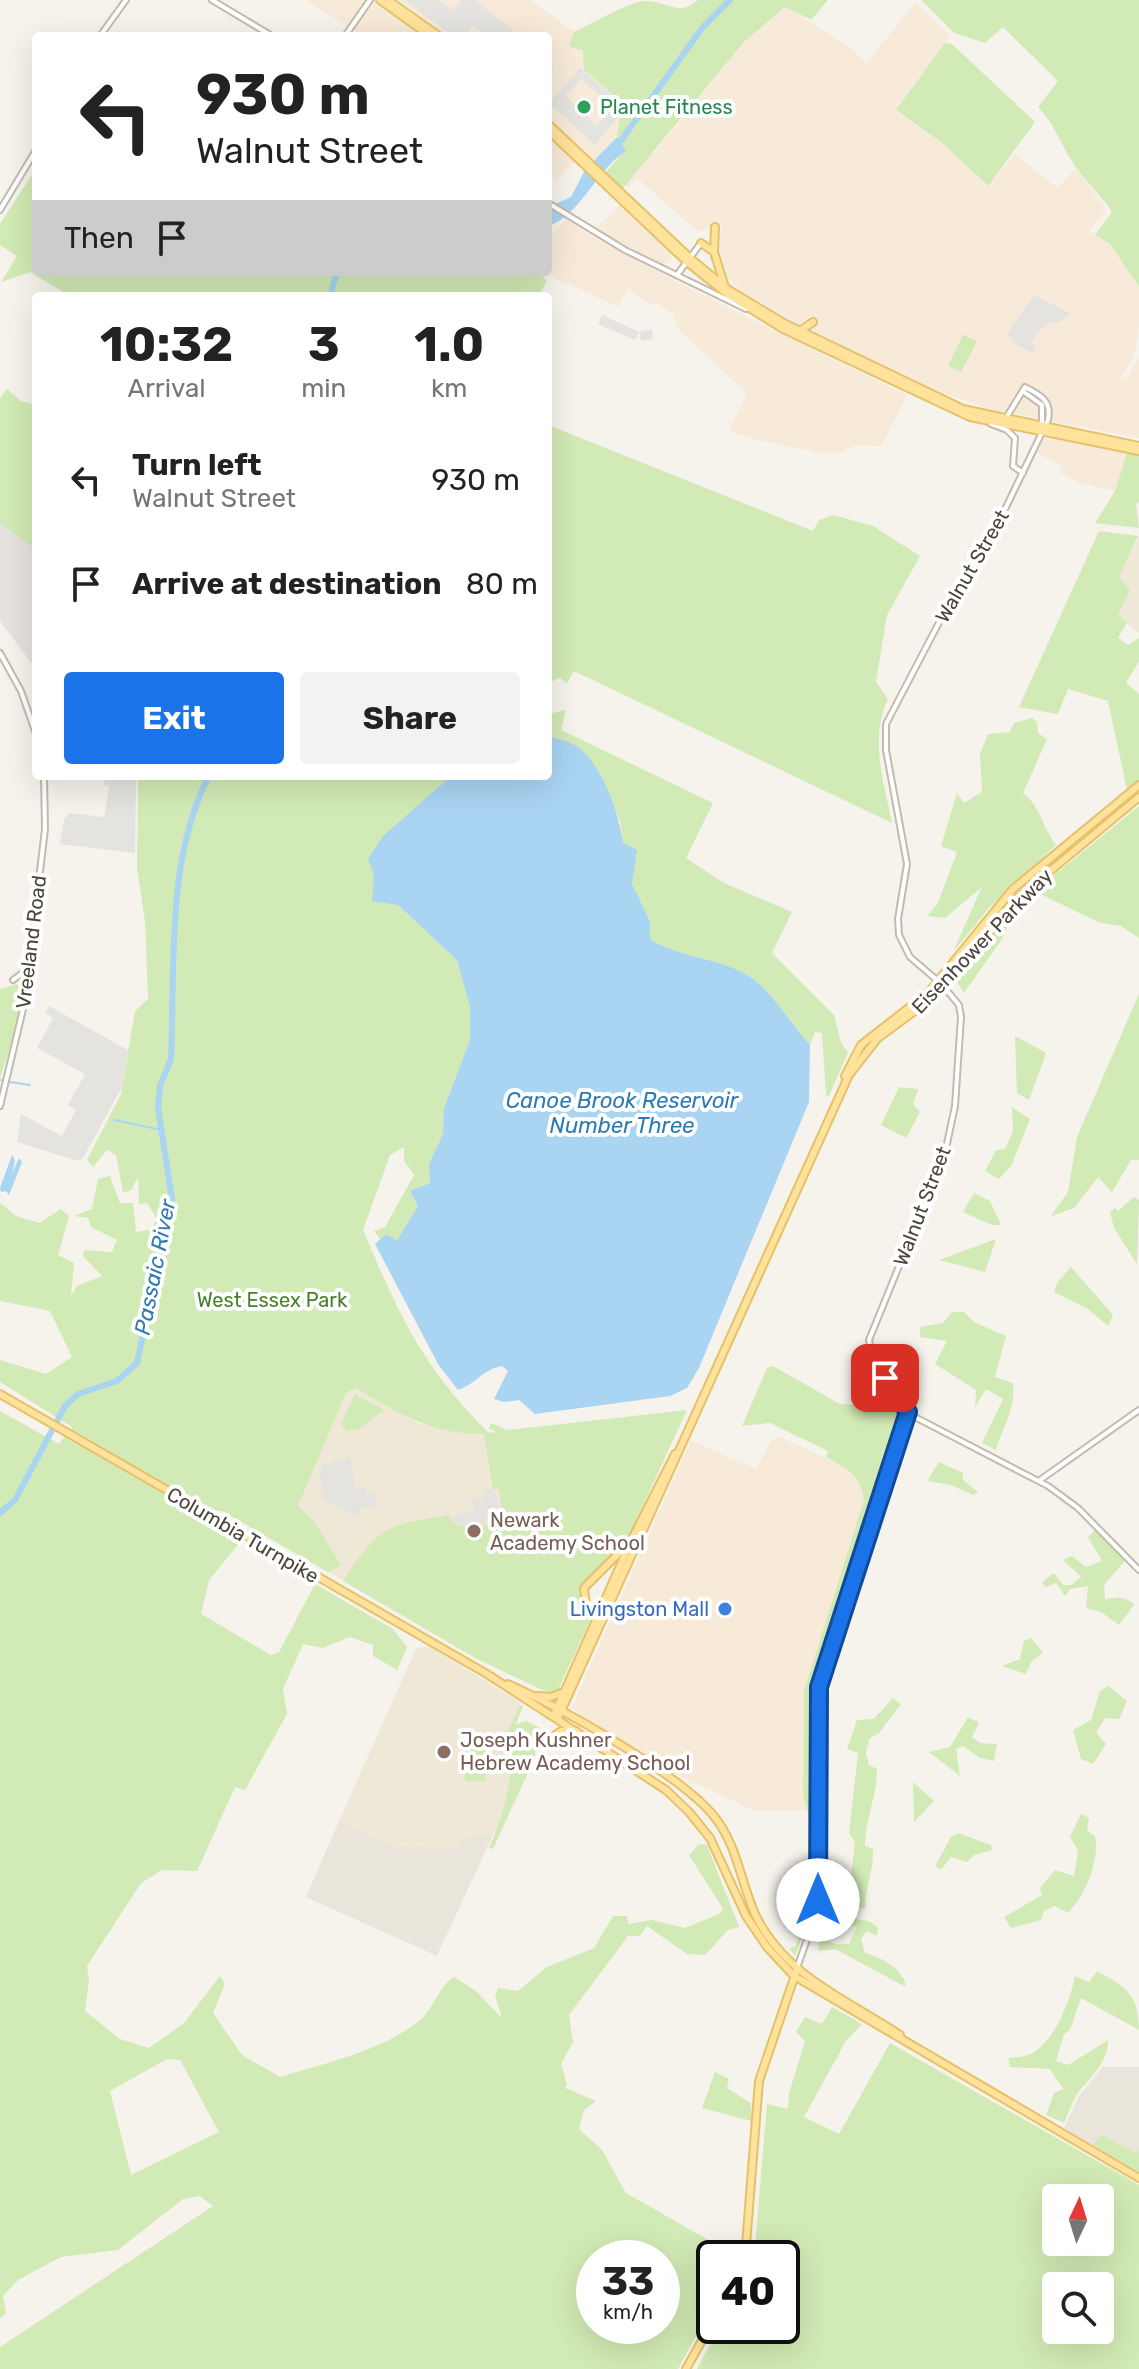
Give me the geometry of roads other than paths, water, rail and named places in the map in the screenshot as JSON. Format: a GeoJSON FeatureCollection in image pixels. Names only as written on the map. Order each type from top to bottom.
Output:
{"type":"FeatureCollection","features":[{"type":"Feature","properties":{"kind":"main road"},"geometry":{"type":"LineString","coordinates":[[380,0],[424,32]]}},
{"type":"Feature","properties":{"kind":"main road"},"geometry":{"type":"LineString","coordinates":[[388,0],[433,32]]}},
{"type":"Feature","properties":{"kind":"main road"},"geometry":{"type":"LineString","coordinates":[[552,128],[588,166]]}},
{"type":"Feature","properties":{"kind":"main road"},"geometry":{"type":"LineString","coordinates":[[552,134],[689,260],[752,312],[918,395],[980,420],[1139,449]]}},
{"type":"Feature","properties":{"kind":"main road"},"geometry":{"type":"LineString","coordinates":[[601,178],[678,253],[741,298],[814,339],[947,403],[1039,429]]}},
{"type":"Feature","properties":{"kind":"main road"},"geometry":{"type":"LineString","coordinates":[[715,227],[714,252],[722,280],[729,290]]}},
{"type":"Feature","properties":{"kind":"main road"},"geometry":{"type":"LineString","coordinates":[[701,243],[714,252]]}},
{"type":"Feature","properties":{"kind":"main road"},"geometry":{"type":"LineString","coordinates":[[799,331],[813,322],[814,339]]}},
{"type":"Feature","properties":{"kind":"main road","name":"Eisenhower Parkway"},"geometry":{"type":"LineString","coordinates":[[557,1714],[566,1701],[838,1095],[859,1060],[878,1038],[922,1009],[1013,889],[1139,785]]}},
{"type":"Feature","properties":{"kind":"main road","name":"Eisenhower Parkway"},"geometry":{"type":"LineString","coordinates":[[941,984],[1019,897],[1139,797]]}},
{"type":"Feature","properties":{"kind":"main road","name":"Columbia Turnpike"},"geometry":{"type":"LineString","coordinates":[[0,1394],[67,1436],[557,1714],[573,1720],[668,1777],[712,1814],[731,1842],[756,1916],[796,1973]]}},
{"type":"Feature","properties":{"kind":"main road","name":"Eisenhower Parkway"},"geometry":{"type":"LineString","coordinates":[[557,1714],[564,1692],[603,1614],[631,1541],[694,1417]]}},
{"type":"Feature","properties":{"kind":"main road"},"geometry":{"type":"LineString","coordinates":[[603,1614],[586,1605],[584,1588],[631,1541]]}},
{"type":"Feature","properties":{"kind":"main road","name":"Columbia Turnpike"},"geometry":{"type":"LineString","coordinates":[[487,1674],[529,1693],[666,1790],[689,1812],[719,1854],[751,1923],[767,1947],[796,1973],[931,2057],[1139,2178]]}},
{"type":"Feature","properties":{"kind":"main road"},"geometry":{"type":"LineString","coordinates":[[529,1693],[551,1697],[564,1692]]}},
{"type":"Feature","properties":{"kind":"main road"},"geometry":{"type":"LineString","coordinates":[[566,1701],[573,1720]]}},
{"type":"Feature","properties":{"kind":"main road"},"geometry":{"type":"LineString","coordinates":[[547,1741],[561,1731],[580,1732]]}},
{"type":"Feature","properties":{"kind":"main road"},"geometry":{"type":"LineString","coordinates":[[746,2240],[759,2081],[796,1973]]}},
{"type":"Feature","properties":{"kind":"main road"},"geometry":{"type":"LineString","coordinates":[[686,2369],[700,2344]]}},
{"type":"Feature","properties":{"kind":"street"},"geometry":{"type":"LineString","coordinates":[[103,32],[126,0]]}},
{"type":"Feature","properties":{"kind":"street"},"geometry":{"type":"LineString","coordinates":[[212,0],[265,32]]}},
{"type":"Feature","properties":{"kind":"street"},"geometry":{"type":"LineString","coordinates":[[348,32],[370,0]]}},
{"type":"Feature","properties":{"kind":"street"},"geometry":{"type":"LineString","coordinates":[[0,210],[32,157]]}},
{"type":"Feature","properties":{"kind":"street"},"geometry":{"type":"LineString","coordinates":[[552,206],[614,245],[752,312]]}},
{"type":"Feature","properties":{"kind":"street"},"geometry":{"type":"LineString","coordinates":[[677,275],[701,243]]}},
{"type":"Feature","properties":{"kind":"street"},"geometry":{"type":"LineString","coordinates":[[999,419],[1007,417],[1024,390],[1048,404],[1049,416],[1039,429],[1019,419],[1015,407]]}},
{"type":"Feature","properties":{"kind":"street"},"geometry":{"type":"LineString","coordinates":[[980,420],[1012,433],[1017,444],[1013,466],[1023,473]]}},
{"type":"Feature","properties":{"kind":"street","name":"Walnut Street"},"geometry":{"type":"LineString","coordinates":[[908,1412],[873,1362],[869,1343],[936,1178],[950,1133],[961,1017],[959,1005],[941,984],[912,960],[899,935],[898,919],[907,864],[887,757],[886,724],[944,613],[995,530],[1023,473],[1039,429]]}},
{"type":"Feature","properties":{"kind":"street"},"geometry":{"type":"LineString","coordinates":[[0,653],[21,691],[32,723]]}},
{"type":"Feature","properties":{"kind":"street","name":"Vreeland Road"},"geometry":{"type":"LineString","coordinates":[[0,1106],[21,1025],[29,967],[45,829],[44,780]]}},
{"type":"Feature","properties":{"kind":"street"},"geometry":{"type":"LineString","coordinates":[[13,980],[25,974],[29,967]]}},
{"type":"Feature","properties":{"kind":"street"},"geometry":{"type":"LineString","coordinates":[[1039,1480],[1139,1410]]}},
{"type":"Feature","properties":{"kind":"street"},"geometry":{"type":"LineString","coordinates":[[796,1973],[817,1911],[819,1687],[908,1412],[1039,1480],[1078,1508],[1139,1570]]}},
{"type":"Feature","properties":{"kind":"water"},"geometry":{"type":"Polygon","coordinates":[[[617,137],[626,151],[615,159],[569,213],[552,224],[552,205],[571,197],[585,170],[617,137]]]}},
{"type":"Feature","properties":{"kind":"water","name":"Canoe Brook Reservoir Number Three"},"geometry":{"type":"Polygon","coordinates":[[[552,736],[571,743],[587,755],[595,766],[614,805],[623,843],[637,850],[632,884],[650,921],[650,939],[675,951],[728,966],[753,979],[810,1045],[809,1102],[699,1368],[687,1388],[670,1396],[535,1414],[519,1400],[504,1402],[494,1399],[508,1371],[502,1366],[458,1390],[438,1364],[375,1244],[386,1234],[397,1240],[418,1206],[410,1191],[430,1183],[429,1164],[443,1134],[444,1108],[470,1040],[470,1007],[457,960],[398,905],[372,901],[374,874],[368,859],[383,836],[446,780],[552,780],[552,736]]]}},
{"type":"Feature","properties":{"kind":"water"},"geometry":{"type":"Polygon","coordinates":[[[12,1155],[15,1160],[12,1174],[19,1158],[22,1162],[9,1195],[6,1191],[1,1192],[0,1188],[12,1155]]]}},
{"type":"Feature","properties":{"kind":"waterway","name":"Passaic River"},"geometry":{"type":"LineString","coordinates":[[617,146],[703,27],[730,0]]}},
{"type":"Feature","properties":{"kind":"waterway","name":"Passaic River"},"geometry":{"type":"LineString","coordinates":[[331,292],[336,276]]}},
{"type":"Feature","properties":{"kind":"waterway","name":"Passaic River"},"geometry":{"type":"LineString","coordinates":[[0,1513],[15,1500],[65,1406],[78,1394],[117,1381],[137,1363],[172,1199],[158,1108],[160,1086],[171,1059],[173,951],[179,877],[185,842],[207,780]]}},
{"type":"Feature","properties":{"kind":"waterway"},"geometry":{"type":"LineString","coordinates":[[10,1082],[30,1085]]}},
{"type":"Feature","properties":{"kind":"waterway"},"geometry":{"type":"LineString","coordinates":[[114,1120],[162,1130]]}},
{"type":"Feature","properties":{"kind":"place","name":"Planet Fitness"},"geometry":{"type":"Point","coordinates":[584,107]}},
{"type":"Feature","properties":{"kind":"place","name":"Newark Academy School"},"geometry":{"type":"Point","coordinates":[474,1531]}},
{"type":"Feature","properties":{"kind":"place","name":"Livingston Mall"},"geometry":{"type":"Point","coordinates":[725,1609]}},
{"type":"Feature","properties":{"kind":"place","name":"Joseph Kushner Hebrew Academy School"},"geometry":{"type":"Point","coordinates":[444,1752]}},
{"type":"Feature","properties":{"kind":"park label","name":"West Essex Park"},"geometry":{"type":"Point","coordinates":[272,1300]}}]}
